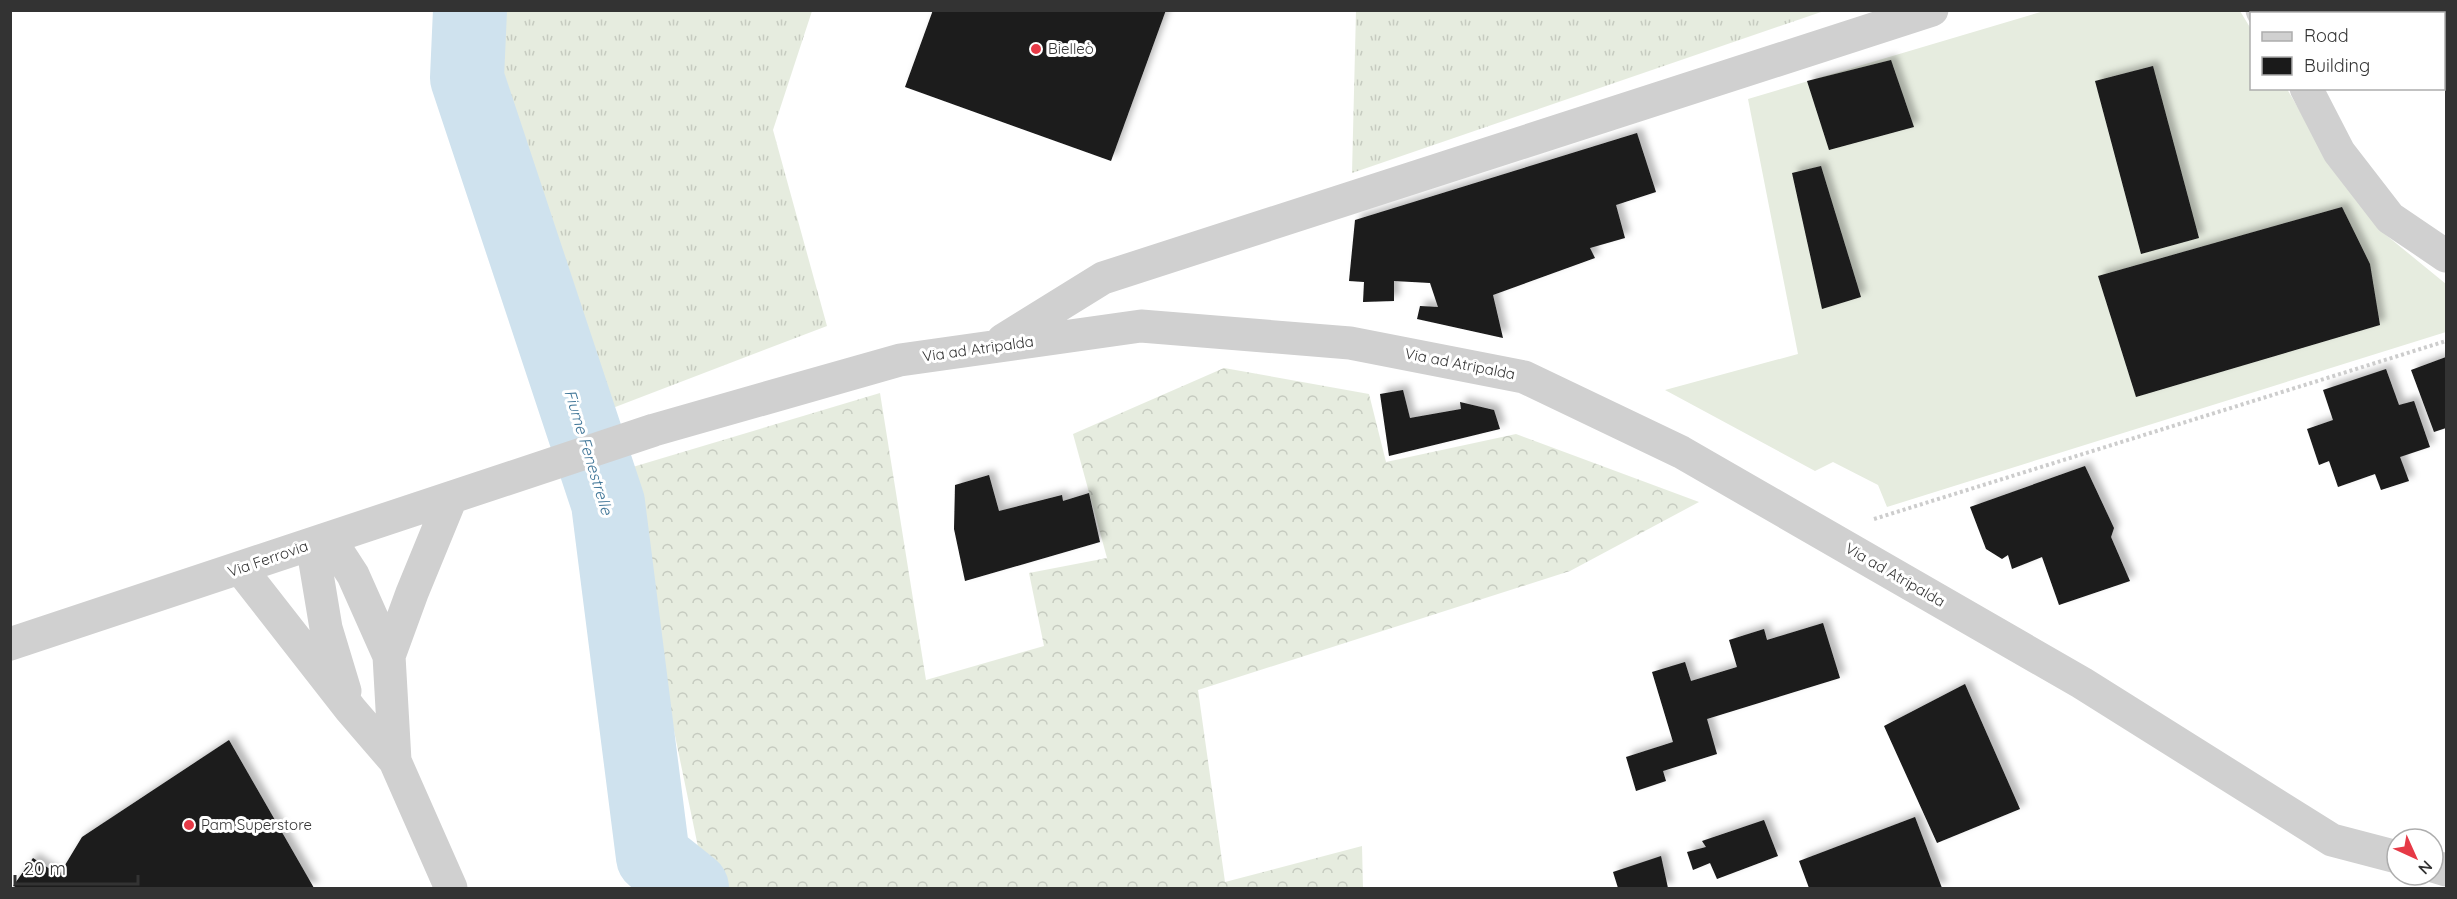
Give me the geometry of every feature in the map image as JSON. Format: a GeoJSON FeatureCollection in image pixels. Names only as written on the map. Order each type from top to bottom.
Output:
{"type":"FeatureCollection","features":[{"type":"Feature","properties":{"kind":"street"},"geometry":{"type":"LineString","coordinates":[[991,347],[1103,278],[1932,10]]}},
{"type":"Feature","properties":{"kind":"street"},"geometry":{"type":"LineString","coordinates":[[2307,90],[2339,152],[2390,218],[2446,256]]}},
{"type":"Feature","properties":{"kind":"street","name":"Via ad Atripalda"},"geometry":{"type":"LineString","coordinates":[[525,473],[654,430],[900,360],[1141,326],[1350,343],[1524,377],[1681,452],[2082,683],[2332,840],[2385,854]]}},
{"type":"Feature","properties":{"kind":"street","name":"Via Ferrovia"},"geometry":{"type":"LineString","coordinates":[[10,644],[525,473]]}},
{"type":"Feature","properties":{"kind":"street"},"geometry":{"type":"LineString","coordinates":[[389,656],[451,498]]}},
{"type":"Feature","properties":{"kind":"street"},"geometry":{"type":"LineString","coordinates":[[320,541],[354,575],[389,656],[395,761]]}},
{"type":"Feature","properties":{"kind":"street"},"geometry":{"type":"LineString","coordinates":[[320,541],[326,628],[351,710]]}},
{"type":"Feature","properties":{"kind":"street"},"geometry":{"type":"LineString","coordinates":[[240,568],[351,710],[395,761],[451,888]]}},
{"type":"Feature","properties":{"kind":"path"},"geometry":{"type":"LineString","coordinates":[[1825,535],[2446,341]]}},
{"type":"Feature","properties":{"kind":"green space"},"geometry":{"type":"Polygon","coordinates":[[[1356,10],[1824,11],[1352,173],[1356,10]]]}},
{"type":"Feature","properties":{"kind":"green space"},"geometry":{"type":"Polygon","coordinates":[[[488,11],[812,11],[773,130],[827,326],[597,414],[488,80],[488,11]]]}},
{"type":"Feature","properties":{"kind":"green space"},"geometry":{"type":"Polygon","coordinates":[[[2044,11],[2240,11],[2250,27],[2250,90],[2288,90],[2321,147],[2386,235],[2446,284],[2446,332],[1887,507],[1878,485],[1833,462],[1815,471],[1665,390],[1798,354],[1748,99],[2044,11]]]}},
{"type":"Feature","properties":{"kind":"green space"},"geometry":{"type":"Polygon","coordinates":[[[1224,368],[1369,394],[1386,462],[1516,434],[1699,502],[1570,571],[1198,690],[1225,882],[1362,846],[1363,888],[730,888],[704,876],[673,726],[626,469],[880,393],[926,680],[1044,646],[1029,573],[1107,558],[1073,434],[1224,368]]]}},
{"type":"Feature","properties":{"kind":"building","name":"Bielleò"},"geometry":{"type":"Polygon","coordinates":[[[933,10],[1166,10],[1111,161],[905,87],[933,10]]]}},
{"type":"Feature","properties":{"kind":"building"},"geometry":{"type":"Polygon","coordinates":[[[1891,60],[1914,127],[1829,150],[1807,81],[1891,60]]]}},
{"type":"Feature","properties":{"kind":"building"},"geometry":{"type":"Polygon","coordinates":[[[2153,66],[2199,238],[2141,254],[2095,81],[2153,66]]]}},
{"type":"Feature","properties":{"kind":"building"},"geometry":{"type":"Polygon","coordinates":[[[1637,133],[1656,192],[1616,205],[1625,238],[1590,248],[1595,258],[1493,295],[1503,338],[1417,319],[1420,306],[1438,307],[1430,283],[1394,281],[1394,301],[1363,302],[1364,282],[1349,281],[1355,220],[1637,133]]]}},
{"type":"Feature","properties":{"kind":"building"},"geometry":{"type":"Polygon","coordinates":[[[1821,166],[1861,297],[1822,309],[1792,173],[1821,166]]]}},
{"type":"Feature","properties":{"kind":"building"},"geometry":{"type":"Polygon","coordinates":[[[2342,207],[2370,264],[2380,325],[2136,397],[2098,276],[2342,207]]]}},
{"type":"Feature","properties":{"kind":"building"},"geometry":{"type":"Polygon","coordinates":[[[2446,357],[2446,428],[2434,432],[2411,370],[2446,357]]]}},
{"type":"Feature","properties":{"kind":"building"},"geometry":{"type":"Polygon","coordinates":[[[2386,369],[2399,405],[2414,401],[2430,447],[2400,457],[2409,481],[2381,490],[2375,474],[2338,487],[2329,461],[2319,465],[2307,429],[2333,420],[2323,390],[2386,369]]]}},
{"type":"Feature","properties":{"kind":"building"},"geometry":{"type":"Polygon","coordinates":[[[1403,390],[1410,418],[1461,409],[1460,402],[1494,410],[1500,429],[1389,456],[1380,394],[1403,390]]]}},
{"type":"Feature","properties":{"kind":"building"},"geometry":{"type":"Polygon","coordinates":[[[2085,466],[2114,528],[2111,537],[2130,581],[2059,605],[2042,557],[2012,569],[2008,555],[2002,559],[1986,549],[1970,507],[2085,466]]]}},
{"type":"Feature","properties":{"kind":"building"},"geometry":{"type":"Polygon","coordinates":[[[989,475],[999,511],[1062,495],[1063,501],[1089,493],[1100,542],[965,581],[954,529],[955,485],[989,475]]]}},
{"type":"Feature","properties":{"kind":"building"},"geometry":{"type":"Polygon","coordinates":[[[1823,623],[1840,678],[1707,719],[1717,754],[1663,771],[1666,781],[1636,791],[1626,757],[1673,742],[1652,672],[1685,662],[1691,681],[1737,667],[1729,640],[1764,629],[1767,640],[1823,623]]]}},
{"type":"Feature","properties":{"kind":"building"},"geometry":{"type":"Polygon","coordinates":[[[1965,684],[2020,809],[1937,843],[1884,726],[1965,684]]]}},
{"type":"Feature","properties":{"kind":"building","name":"Pam Superstore"},"geometry":{"type":"Polygon","coordinates":[[[229,740],[314,888],[18,888],[13,886],[33,858],[59,875],[82,837],[229,740]]]}},
{"type":"Feature","properties":{"kind":"building"},"geometry":{"type":"Polygon","coordinates":[[[1915,817],[1942,888],[1809,888],[1799,861],[1915,817]]]}},
{"type":"Feature","properties":{"kind":"building"},"geometry":{"type":"Polygon","coordinates":[[[1764,820],[1778,856],[1717,879],[1710,863],[1693,870],[1687,852],[1706,847],[1702,841],[1764,820]]]}},
{"type":"Feature","properties":{"kind":"building"},"geometry":{"type":"Polygon","coordinates":[[[1661,856],[1668,888],[1618,888],[1613,872],[1661,856]]]}},
{"type":"Feature","properties":{"kind":"waterway","name":"Fiume Fenestrelle"},"geometry":{"type":"LineString","coordinates":[[470,10],[467,78],[608,503],[653,857],[692,888]]}},
{"type":"Feature","properties":{"kind":"place","name":"Bielleò"},"geometry":{"type":"Point","coordinates":[1036,49]}},
{"type":"Feature","properties":{"kind":"place","name":"Pam Superstore"},"geometry":{"type":"Point","coordinates":[189,825]}}]}
